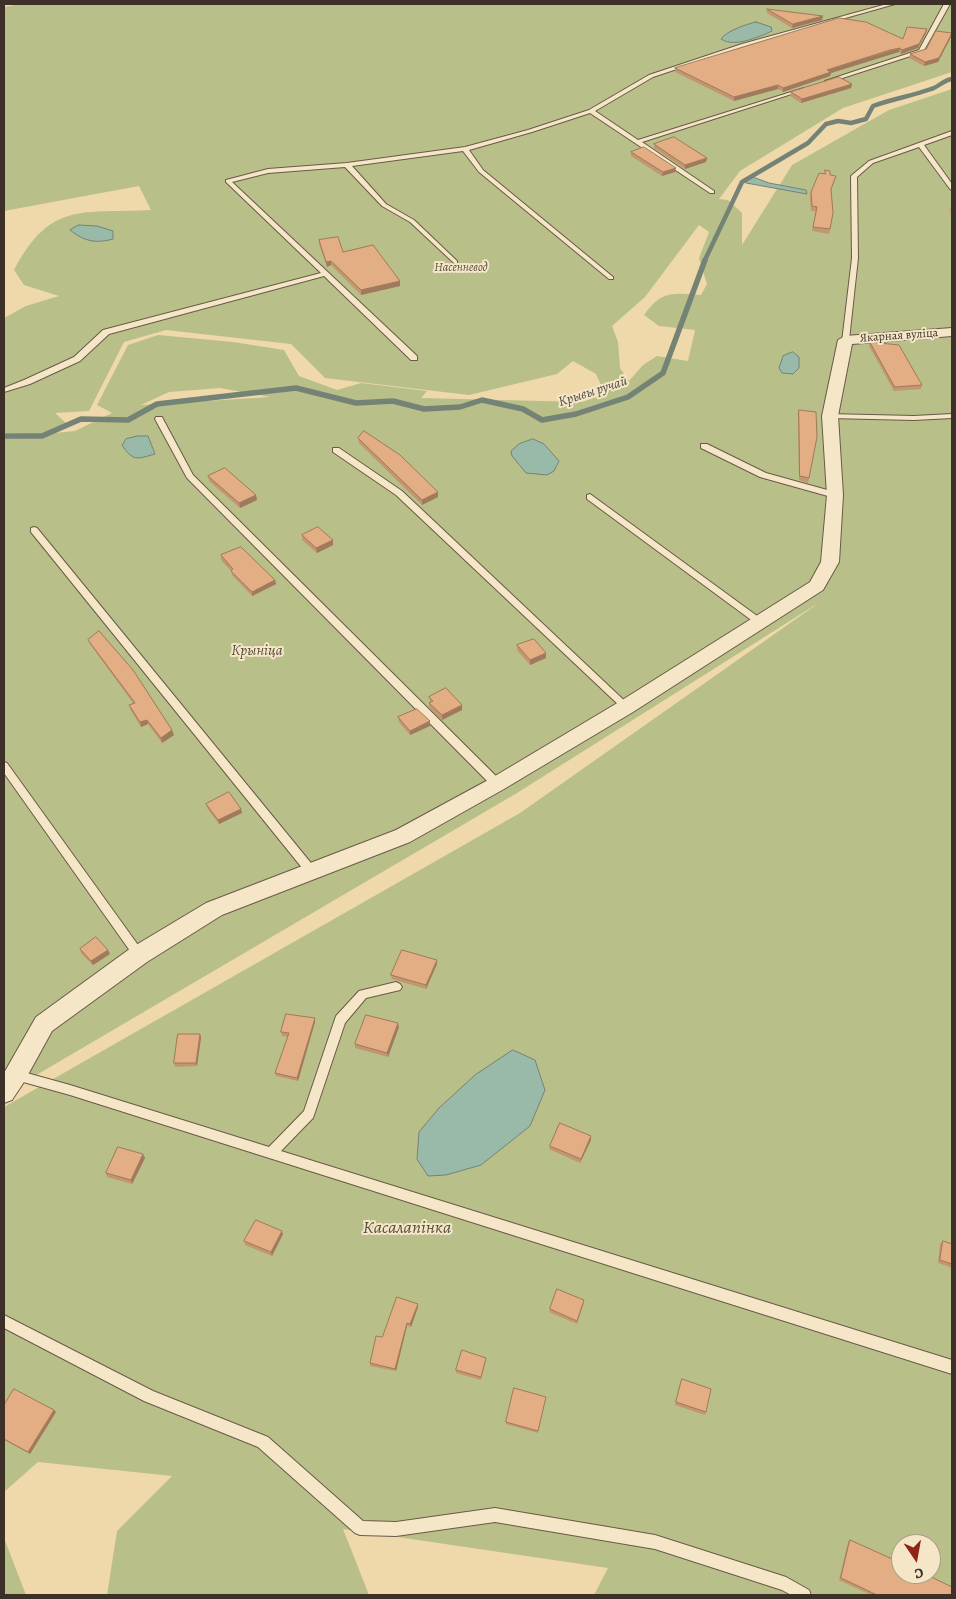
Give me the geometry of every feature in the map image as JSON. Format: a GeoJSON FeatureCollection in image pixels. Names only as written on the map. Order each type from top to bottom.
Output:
{"type":"FeatureCollection","features":[{"type":"Feature","properties":{"kind":"street","name":"Якарная вуліца"},"geometry":{"type":"LineString","coordinates":[[845,340],[952,332]]}},
{"type":"Feature","properties":{"kind":"street"},"geometry":{"type":"LineString","coordinates":[[10,1084],[44,1024],[139,954],[214,909],[403,836],[497,784],[626,707],[761,624],[817,586],[830,562],[835,495],[830,416],[845,340]]}},
{"type":"Feature","properties":{"kind":"lane"},"geometry":{"type":"LineString","coordinates":[[414,358],[228,181],[268,172],[347,165],[465,149],[530,132],[591,111],[651,76],[744,45],[892,4]]}},
{"type":"Feature","properties":{"kind":"lane"},"geometry":{"type":"LineString","coordinates":[[817,84],[921,51],[946,4]]}},
{"type":"Feature","properties":{"kind":"lane"},"geometry":{"type":"LineString","coordinates":[[637,142],[807,87]]}},
{"type":"Feature","properties":{"kind":"lane"},"geometry":{"type":"LineString","coordinates":[[591,111],[712,192]]}},
{"type":"Feature","properties":{"kind":"lane"},"geometry":{"type":"LineString","coordinates":[[845,340],[855,258],[854,176],[871,162],[952,133]]}},
{"type":"Feature","properties":{"kind":"lane"},"geometry":{"type":"LineString","coordinates":[[920,144],[952,188]]}},
{"type":"Feature","properties":{"kind":"lane"},"geometry":{"type":"LineString","coordinates":[[465,149],[481,171],[611,278]]}},
{"type":"Feature","properties":{"kind":"lane"},"geometry":{"type":"LineString","coordinates":[[347,165],[384,205],[412,221],[455,262]]}},
{"type":"Feature","properties":{"kind":"lane"},"geometry":{"type":"LineString","coordinates":[[4,390],[28,382],[77,359],[106,332],[325,274]]}},
{"type":"Feature","properties":{"kind":"lane"},"geometry":{"type":"LineString","coordinates":[[830,416],[914,418],[952,416]]}},
{"type":"Feature","properties":{"kind":"lane"},"geometry":{"type":"LineString","coordinates":[[160,419],[190,476],[497,784]]}},
{"type":"Feature","properties":{"kind":"lane"},"geometry":{"type":"LineString","coordinates":[[704,446],[763,475],[835,495]]}},
{"type":"Feature","properties":{"kind":"lane"},"geometry":{"type":"LineString","coordinates":[[336,450],[399,493],[626,707]]}},
{"type":"Feature","properties":{"kind":"lane"},"geometry":{"type":"LineString","coordinates":[[590,497],[761,624]]}},
{"type":"Feature","properties":{"kind":"lane"},"geometry":{"type":"LineString","coordinates":[[34,530],[311,871]]}},
{"type":"Feature","properties":{"kind":"lane"},"geometry":{"type":"LineString","coordinates":[[4,766],[139,954]]}},
{"type":"Feature","properties":{"kind":"lane"},"geometry":{"type":"LineString","coordinates":[[270,1153],[309,1114],[340,1020],[363,994],[396,987]]}},
{"type":"Feature","properties":{"kind":"lane"},"geometry":{"type":"LineString","coordinates":[[10,1084],[270,1153],[952,1367]]}},
{"type":"Feature","properties":{"kind":"lane"},"geometry":{"type":"LineString","coordinates":[[4,1321],[149,1396],[263,1442],[360,1528],[396,1529],[495,1515],[655,1542],[786,1584],[804,1595]]}},
{"type":"Feature","properties":{"kind":"green space"},"geometry":{"type":"Polygon","coordinates":[[[20,4],[952,4],[952,72],[843,108],[740,171],[719,199],[728,200],[742,213],[742,245],[792,165],[889,110],[952,89],[952,1595],[594,1595],[608,1568],[343,1529],[369,1595],[107,1595],[117,1531],[172,1476],[38,1462],[4,1492],[4,1107],[520,813],[820,602],[517,793],[4,1094],[4,437],[38,434],[4,433],[4,318],[26,306],[59,296],[24,285],[14,270],[28,247],[41,232],[56,221],[71,215],[88,212],[151,210],[139,186],[4,211],[4,7],[20,4]],[[699,225],[645,297],[612,326],[618,342],[620,368],[629,381],[643,365],[657,356],[688,361],[695,330],[659,326],[644,315],[662,297],[675,294],[701,295],[707,284],[699,258],[709,232],[699,225]],[[166,330],[124,342],[89,411],[55,413],[67,424],[43,434],[75,431],[112,413],[97,405],[128,345],[158,335],[233,342],[284,350],[299,376],[337,390],[361,383],[427,391],[421,398],[582,402],[605,394],[596,374],[573,361],[557,374],[469,395],[325,378],[291,344],[166,330]],[[220,388],[169,392],[141,405],[270,397],[220,388]]]}},
{"type":"Feature","properties":{"kind":"green space"},"geometry":{"type":"Polygon","coordinates":[[[4,1538],[26,1595],[4,1595],[4,1538]]]}},
{"type":"Feature","properties":{"kind":"shaded area"},"geometry":{"type":"Polygon","coordinates":[[[756,22],[771,27],[772,31],[754,39],[739,42],[721,39],[742,26],[756,22]]]}},
{"type":"Feature","properties":{"kind":"shaded area"},"geometry":{"type":"Polygon","coordinates":[[[750,176],[769,183],[806,190],[807,194],[746,183],[750,176]]]}},
{"type":"Feature","properties":{"kind":"shaded area"},"geometry":{"type":"Polygon","coordinates":[[[79,225],[97,226],[113,231],[113,239],[95,241],[80,237],[70,230],[79,225]]]}},
{"type":"Feature","properties":{"kind":"shaded area"},"geometry":{"type":"Polygon","coordinates":[[[793,352],[799,357],[799,368],[793,374],[782,373],[779,368],[783,356],[793,352]]]}},
{"type":"Feature","properties":{"kind":"shaded area"},"geometry":{"type":"Polygon","coordinates":[[[148,436],[155,454],[136,458],[129,454],[122,445],[126,439],[148,436]]]}},
{"type":"Feature","properties":{"kind":"shaded area"},"geometry":{"type":"Polygon","coordinates":[[[533,439],[544,444],[559,461],[554,471],[547,475],[526,473],[512,456],[511,451],[519,444],[533,439]]]}},
{"type":"Feature","properties":{"kind":"shaded area"},"geometry":{"type":"Polygon","coordinates":[[[513,1050],[535,1060],[545,1090],[530,1126],[481,1165],[446,1175],[428,1176],[417,1159],[419,1132],[439,1108],[475,1075],[513,1050]]]}},
{"type":"Feature","properties":{"kind":"building"},"geometry":{"type":"Polygon","coordinates":[[[767,9],[823,16],[793,24],[767,9]]]}},
{"type":"Feature","properties":{"kind":"building"},"geometry":{"type":"Polygon","coordinates":[[[839,18],[866,22],[903,39],[907,27],[927,29],[919,44],[902,50],[900,48],[890,50],[827,70],[831,72],[783,88],[778,85],[734,97],[675,68],[839,18]]]}},
{"type":"Feature","properties":{"kind":"building"},"geometry":{"type":"Polygon","coordinates":[[[936,31],[952,33],[939,58],[925,62],[910,54],[926,49],[936,31]]]}},
{"type":"Feature","properties":{"kind":"building"},"geometry":{"type":"Polygon","coordinates":[[[839,77],[852,84],[802,99],[791,92],[839,77]]]}},
{"type":"Feature","properties":{"kind":"building"},"geometry":{"type":"Polygon","coordinates":[[[674,137],[707,158],[685,165],[654,144],[674,137]]]}},
{"type":"Feature","properties":{"kind":"building"},"geometry":{"type":"Polygon","coordinates":[[[644,147],[676,168],[663,172],[631,152],[644,147]]]}},
{"type":"Feature","properties":{"kind":"building"},"geometry":{"type":"Polygon","coordinates":[[[825,170],[830,171],[830,175],[836,176],[831,189],[833,213],[830,229],[813,227],[817,207],[812,206],[811,192],[819,173],[825,174],[825,170]]]}},
{"type":"Feature","properties":{"kind":"building"},"geometry":{"type":"Polygon","coordinates":[[[338,237],[343,252],[373,245],[400,281],[361,290],[331,261],[326,262],[319,240],[338,237]]]}},
{"type":"Feature","properties":{"kind":"building"},"geometry":{"type":"Polygon","coordinates":[[[870,342],[899,345],[922,385],[895,387],[870,342]]]}},
{"type":"Feature","properties":{"kind":"building"},"geometry":{"type":"Polygon","coordinates":[[[799,410],[816,412],[817,437],[809,478],[800,476],[799,410]]]}},
{"type":"Feature","properties":{"kind":"building"},"geometry":{"type":"Polygon","coordinates":[[[364,431],[400,455],[438,492],[422,500],[358,438],[364,431]]]}},
{"type":"Feature","properties":{"kind":"building"},"geometry":{"type":"Polygon","coordinates":[[[225,468],[256,495],[239,503],[208,476],[225,468]]]}},
{"type":"Feature","properties":{"kind":"building"},"geometry":{"type":"Polygon","coordinates":[[[318,527],[333,540],[316,548],[302,535],[318,527]]]}},
{"type":"Feature","properties":{"kind":"building"},"geometry":{"type":"Polygon","coordinates":[[[241,547],[275,580],[252,592],[231,571],[233,569],[221,555],[241,547]]]}},
{"type":"Feature","properties":{"kind":"building"},"geometry":{"type":"Polygon","coordinates":[[[99,631],[133,670],[172,730],[161,738],[147,720],[140,722],[129,705],[135,703],[88,640],[99,631]]]}},
{"type":"Feature","properties":{"kind":"building"},"geometry":{"type":"Polygon","coordinates":[[[534,639],[546,653],[530,660],[517,645],[534,639]]]}},
{"type":"Feature","properties":{"kind":"building"},"geometry":{"type":"Polygon","coordinates":[[[446,688],[462,705],[442,715],[429,703],[433,701],[429,697],[446,688]]]}},
{"type":"Feature","properties":{"kind":"building"},"geometry":{"type":"Polygon","coordinates":[[[417,709],[430,721],[410,731],[398,717],[417,709]]]}},
{"type":"Feature","properties":{"kind":"building"},"geometry":{"type":"Polygon","coordinates":[[[229,792],[241,809],[218,820],[206,804],[229,792]]]}},
{"type":"Feature","properties":{"kind":"building"},"geometry":{"type":"Polygon","coordinates":[[[96,937],[108,950],[91,961],[80,949],[96,937]]]}},
{"type":"Feature","properties":{"kind":"building"},"geometry":{"type":"Polygon","coordinates":[[[402,950],[437,960],[426,985],[391,975],[402,950]]]}},
{"type":"Feature","properties":{"kind":"building"},"geometry":{"type":"Polygon","coordinates":[[[286,1014],[315,1018],[297,1078],[275,1073],[289,1033],[281,1032],[286,1014]]]}},
{"type":"Feature","properties":{"kind":"building"},"geometry":{"type":"Polygon","coordinates":[[[366,1015],[398,1023],[387,1053],[355,1044],[366,1015]]]}},
{"type":"Feature","properties":{"kind":"building"},"geometry":{"type":"Polygon","coordinates":[[[178,1034],[200,1034],[196,1063],[174,1063],[178,1034]]]}},
{"type":"Feature","properties":{"kind":"building"},"geometry":{"type":"Polygon","coordinates":[[[560,1123],[591,1136],[581,1159],[550,1146],[560,1123]]]}},
{"type":"Feature","properties":{"kind":"building"},"geometry":{"type":"Polygon","coordinates":[[[118,1147],[143,1154],[131,1180],[106,1173],[118,1147]]]}},
{"type":"Feature","properties":{"kind":"building"},"geometry":{"type":"Polygon","coordinates":[[[256,1220],[282,1231],[271,1252],[244,1241],[256,1220]]]}},
{"type":"Feature","properties":{"kind":"building"},"geometry":{"type":"Polygon","coordinates":[[[943,1241],[952,1244],[952,1264],[940,1260],[943,1241]]]}},
{"type":"Feature","properties":{"kind":"building"},"geometry":{"type":"Polygon","coordinates":[[[557,1289],[584,1300],[577,1321],[550,1309],[557,1289]]]}},
{"type":"Feature","properties":{"kind":"building"},"geometry":{"type":"Polygon","coordinates":[[[397,1297],[418,1304],[410,1324],[407,1323],[395,1369],[370,1363],[376,1336],[382,1337],[397,1297]]]}},
{"type":"Feature","properties":{"kind":"building"},"geometry":{"type":"Polygon","coordinates":[[[462,1350],[486,1358],[481,1377],[456,1370],[462,1350]]]}},
{"type":"Feature","properties":{"kind":"building"},"geometry":{"type":"Polygon","coordinates":[[[682,1379],[711,1389],[706,1412],[676,1402],[682,1379]]]}},
{"type":"Feature","properties":{"kind":"building"},"geometry":{"type":"Polygon","coordinates":[[[514,1388],[546,1397],[538,1431],[506,1422],[514,1388]]]}},
{"type":"Feature","properties":{"kind":"building"},"geometry":{"type":"Polygon","coordinates":[[[14,1389],[54,1410],[28,1452],[4,1439],[4,1405],[14,1389]]]}},
{"type":"Feature","properties":{"kind":"building"},"geometry":{"type":"Polygon","coordinates":[[[850,1540],[891,1558],[891,1584],[941,1584],[941,1582],[952,1587],[952,1595],[877,1595],[841,1578],[850,1540]]]}},
{"type":"Feature","properties":{"kind":"waterway","name":"Крывы ручай"},"geometry":{"type":"LineString","coordinates":[[704,262],[742,182],[808,143],[826,124],[838,121],[851,123],[866,119],[873,106],[917,94],[952,79]]}},
{"type":"Feature","properties":{"kind":"waterway","name":"Крывы ручай"},"geometry":{"type":"LineString","coordinates":[[4,436],[42,436],[81,419],[128,420],[157,404],[296,388],[356,403],[393,401],[424,409],[460,407],[482,400],[523,409],[542,420],[576,414],[628,397],[663,373],[705,260]]}},
{"type":"Feature","properties":{"kind":"park label","name":"Насенневод"},"geometry":{"type":"Point","coordinates":[461,268]}},
{"type":"Feature","properties":{"kind":"park label","name":"Крыніца"},"geometry":{"type":"Point","coordinates":[257,651]}},
{"type":"Feature","properties":{"kind":"park label","name":"Касалапінка"},"geometry":{"type":"Point","coordinates":[407,1229]}}]}
